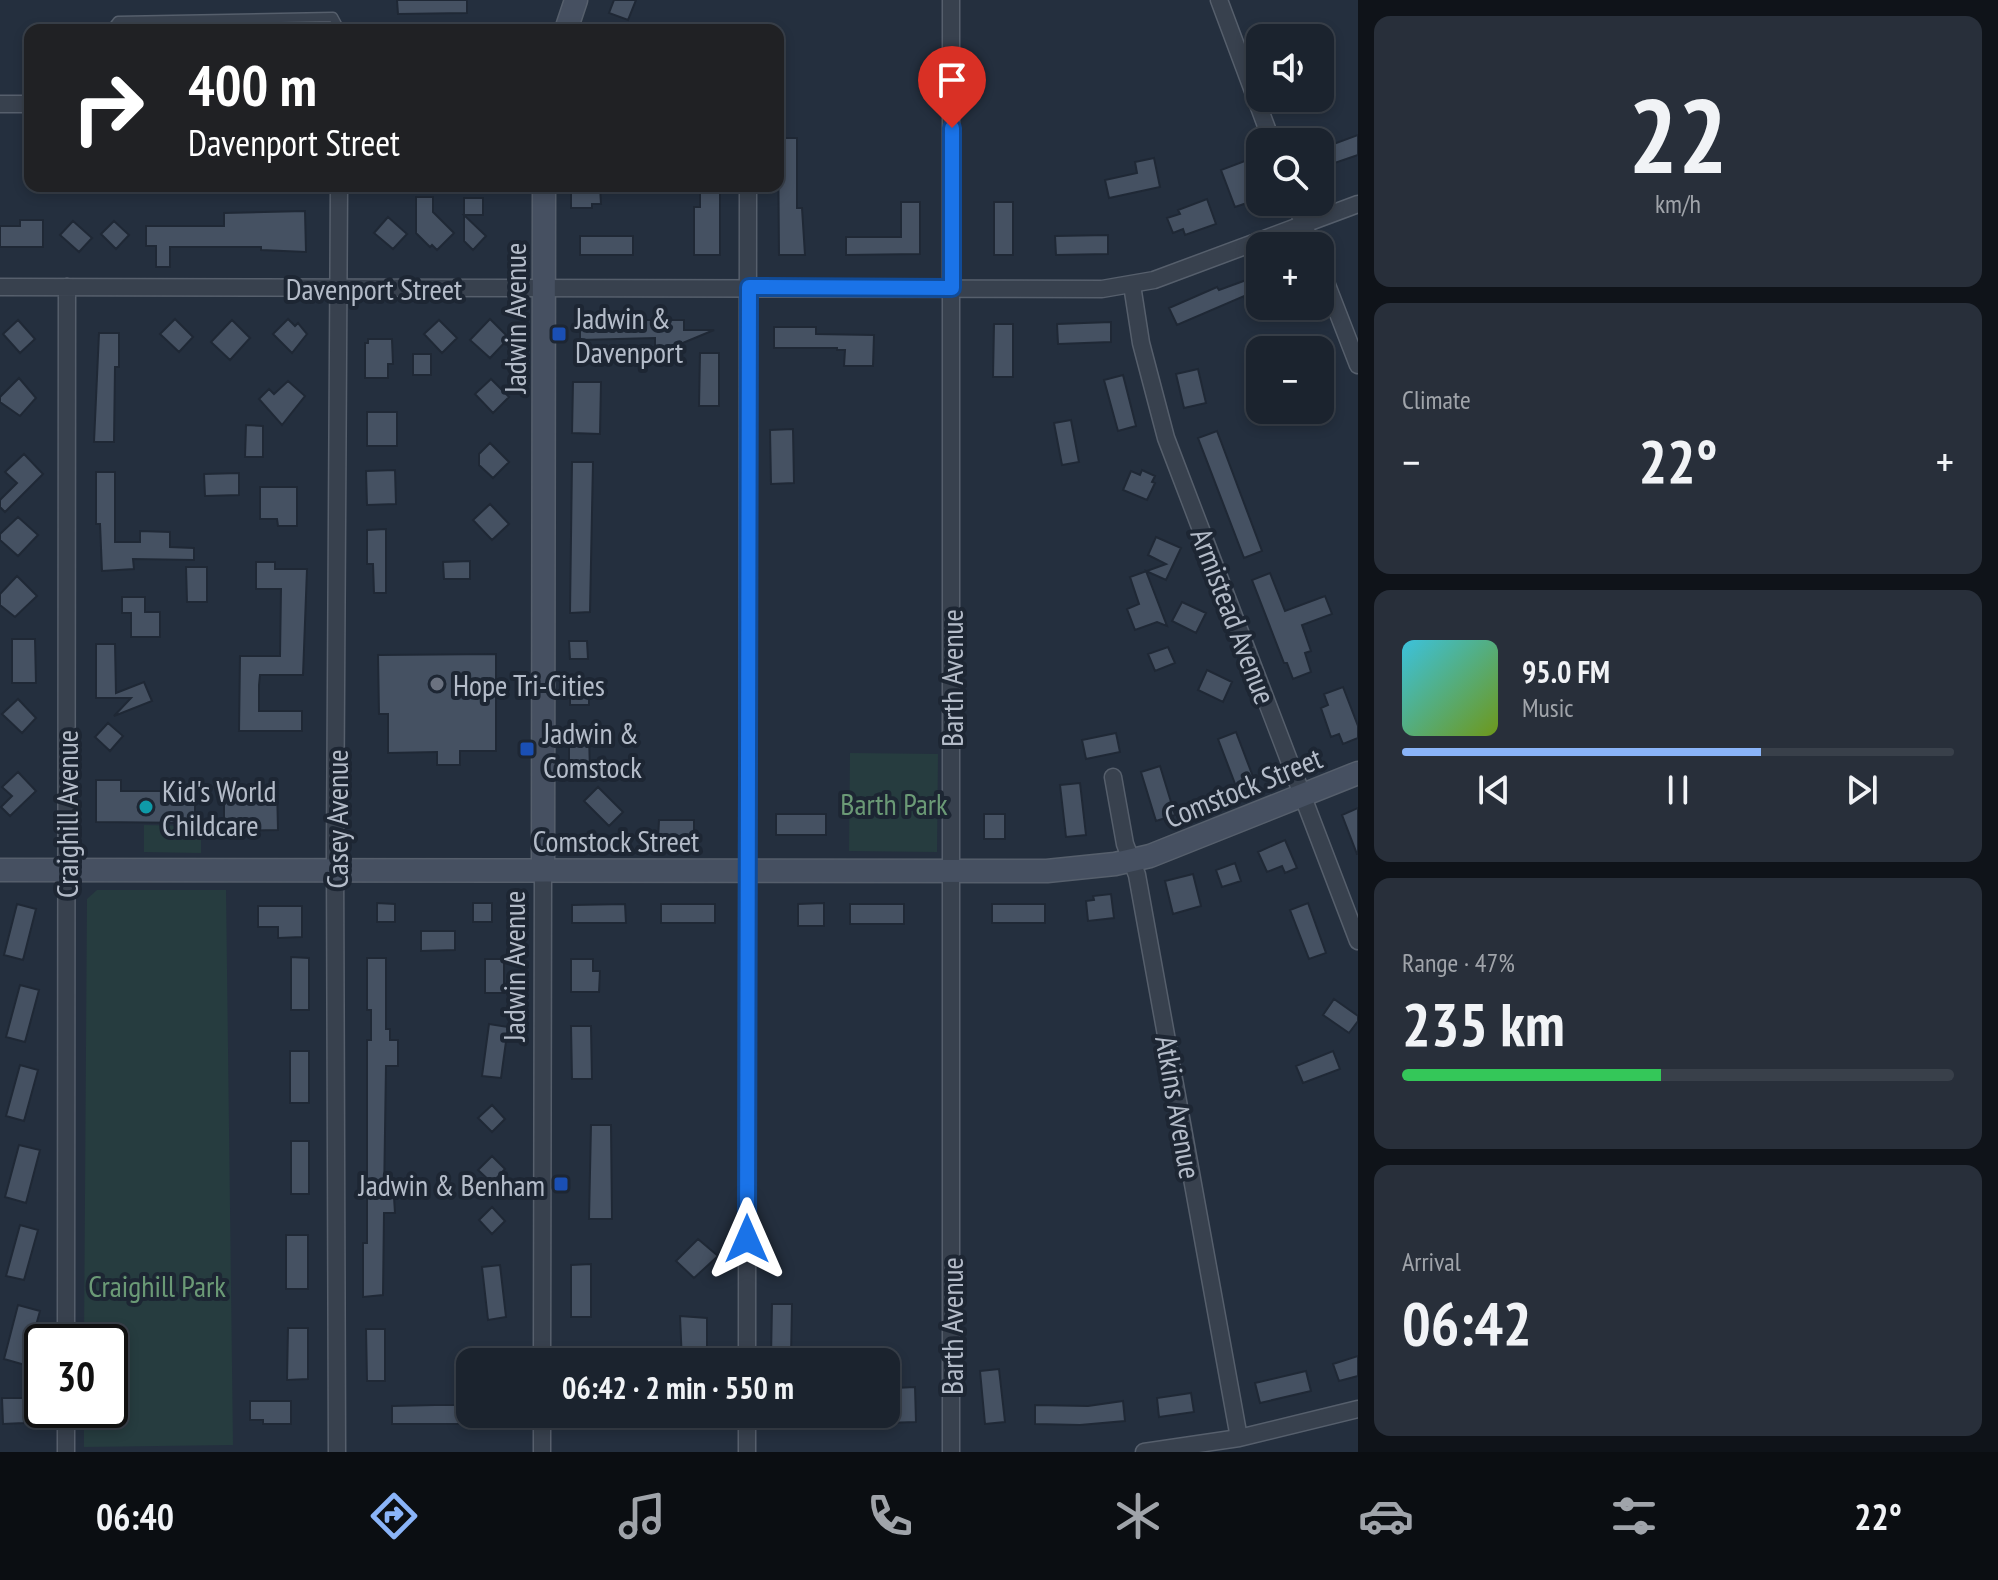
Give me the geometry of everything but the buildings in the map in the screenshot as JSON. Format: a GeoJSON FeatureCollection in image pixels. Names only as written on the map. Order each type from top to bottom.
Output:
{"type":"FeatureCollection","features":[{"type":"Feature","properties":{"kind":"street"},"geometry":{"type":"LineString","coordinates":[[568,24],[576,0]]}},
{"type":"Feature","properties":{"kind":"street","name":"Barth Avenue"},"geometry":{"type":"LineString","coordinates":[[951,0],[951,1452]]}},
{"type":"Feature","properties":{"kind":"street"},"geometry":{"type":"LineString","coordinates":[[1219,0],[1267,128]]}},
{"type":"Feature","properties":{"kind":"street"},"geometry":{"type":"LineString","coordinates":[[0,104],[24,104]]}},
{"type":"Feature","properties":{"kind":"street","name":"Casey Avenue"},"geometry":{"type":"LineString","coordinates":[[337,1452],[335,870],[339,192]]}},
{"type":"Feature","properties":{"kind":"street","name":"Jadwin Avenue"},"geometry":{"type":"LineString","coordinates":[[542,1348],[544,192]]}},
{"type":"Feature","properties":{"kind":"street"},"geometry":{"type":"LineString","coordinates":[[747,1348],[748,192]]}},
{"type":"Feature","properties":{"kind":"street","name":"Davenport Street"},"geometry":{"type":"LineString","coordinates":[[0,287],[1102,289],[1154,280],[1358,204]]}},
{"type":"Feature","properties":{"kind":"street"},"geometry":{"type":"LineString","coordinates":[[1300,216],[1307,232]]}},
{"type":"Feature","properties":{"kind":"street","name":"Armistead Avenue"},"geometry":{"type":"LineString","coordinates":[[1132,285],[1141,343],[1162,426],[1358,941]]}},
{"type":"Feature","properties":{"kind":"street","name":"Craighill Avenue"},"geometry":{"type":"LineString","coordinates":[[66,1324],[67,287]]}},
{"type":"Feature","properties":{"kind":"street"},"geometry":{"type":"LineString","coordinates":[[1334,303],[1358,365]]}},
{"type":"Feature","properties":{"kind":"street","name":"Comstock Street"},"geometry":{"type":"LineString","coordinates":[[0,870],[1047,871],[1150,856],[1358,773]]}},
{"type":"Feature","properties":{"kind":"street","name":"Atkins Avenue"},"geometry":{"type":"LineString","coordinates":[[1113,777],[1125,844],[1140,891],[1239,1438]]}},
{"type":"Feature","properties":{"kind":"street"},"geometry":{"type":"LineString","coordinates":[[1144,1452],[1239,1438],[1358,1409]]}},
{"type":"Feature","properties":{"kind":"street"},"geometry":{"type":"LineString","coordinates":[[66,1428],[66,1452]]}},
{"type":"Feature","properties":{"kind":"street"},"geometry":{"type":"LineString","coordinates":[[542,1428],[542,1452]]}},
{"type":"Feature","properties":{"kind":"street"},"geometry":{"type":"LineString","coordinates":[[747,1428],[747,1452]]}},
{"type":"Feature","properties":{"kind":"lane"},"geometry":{"type":"LineString","coordinates":[[116,24],[118,21],[333,17],[337,24]]}},
{"type":"Feature","properties":{"kind":"green space","name":"Barth Park"},"geometry":{"type":"Polygon","coordinates":[[[850,753],[938,754],[937,852],[849,851],[850,753]]]}},
{"type":"Feature","properties":{"kind":"green space"},"geometry":{"type":"Polygon","coordinates":[[[144,825],[190,826],[201,838],[201,853],[144,852],[144,825]]]}},
{"type":"Feature","properties":{"kind":"green space","name":"Craighill Park"},"geometry":{"type":"Polygon","coordinates":[[[97,890],[226,890],[233,1445],[84,1447],[84,1428],[128,1428],[128,1324],[84,1324],[87,899],[97,890]]]}},
{"type":"Feature","properties":{"kind":"place","name":"Jadwin & Davenport"},"geometry":{"type":"Point","coordinates":[559,334]}},
{"type":"Feature","properties":{"kind":"place","name":"Hope Tri-Cities"},"geometry":{"type":"Point","coordinates":[437,684]}},
{"type":"Feature","properties":{"kind":"place","name":"Jadwin & Comstock"},"geometry":{"type":"Point","coordinates":[527,749]}},
{"type":"Feature","properties":{"kind":"place","name":"Kid's World Childcare"},"geometry":{"type":"Point","coordinates":[146,807]}},
{"type":"Feature","properties":{"kind":"place","name":"Jadwin & Benham"},"geometry":{"type":"Point","coordinates":[561,1184]}},
{"type":"Feature","properties":{"kind":"route"},"geometry":{"type":"LineString","coordinates":[[747,1239],[749,287],[952,288],[952,128]]}}]}
